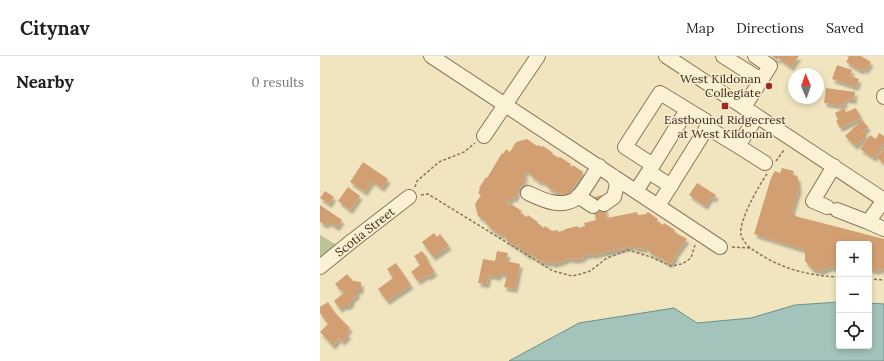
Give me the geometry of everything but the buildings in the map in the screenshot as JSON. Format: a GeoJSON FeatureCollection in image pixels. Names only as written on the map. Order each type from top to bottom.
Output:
{"type":"FeatureCollection","features":[{"type":"Feature","properties":{"kind":"street"},"geometry":{"type":"LineString","coordinates":[[431,56],[506,104],[720,247]]}},
{"type":"Feature","properties":{"kind":"street"},"geometry":{"type":"LineString","coordinates":[[484,136],[538,56]]}},
{"type":"Feature","properties":{"kind":"street"},"geometry":{"type":"LineString","coordinates":[[666,56],[884,200],[868,222]]}},
{"type":"Feature","properties":{"kind":"street"},"geometry":{"type":"LineString","coordinates":[[723,56],[761,80]]}},
{"type":"Feature","properties":{"kind":"street"},"geometry":{"type":"LineString","coordinates":[[744,107],[770,66],[755,56]]}},
{"type":"Feature","properties":{"kind":"street"},"geometry":{"type":"LineString","coordinates":[[670,186],[625,147],[660,93],[706,121],[708,128],[770,166]]}},
{"type":"Feature","properties":{"kind":"street"},"geometry":{"type":"LineString","coordinates":[[636,191],[687,110]]}},
{"type":"Feature","properties":{"kind":"street"},"geometry":{"type":"LineString","coordinates":[[738,146],[757,116]]}},
{"type":"Feature","properties":{"kind":"street"},"geometry":{"type":"LineString","coordinates":[[658,206],[708,126]]}},
{"type":"Feature","properties":{"kind":"street"},"geometry":{"type":"LineString","coordinates":[[528,193],[554,203],[563,203],[578,196],[599,166]]}},
{"type":"Feature","properties":{"kind":"street"},"geometry":{"type":"LineString","coordinates":[[834,166],[813,202],[884,229]]}},
{"type":"Feature","properties":{"kind":"street"},"geometry":{"type":"LineString","coordinates":[[578,196],[598,205],[614,197],[617,184],[614,176]]}},
{"type":"Feature","properties":{"kind":"street","name":"Scotia Street"},"geometry":{"type":"LineString","coordinates":[[320,267],[409,197]]}},
{"type":"Feature","properties":{"kind":"path"},"geometry":{"type":"LineString","coordinates":[[409,197],[417,182],[439,162],[464,152],[484,136]]}},
{"type":"Feature","properties":{"kind":"path"},"geometry":{"type":"LineString","coordinates":[[784,150],[770,166],[752,198],[741,228],[741,235],[750,248],[768,260],[783,267],[820,276],[836,277]]}},
{"type":"Feature","properties":{"kind":"path"},"geometry":{"type":"LineString","coordinates":[[409,197],[428,194],[553,271],[572,276],[590,272],[607,258],[628,250],[651,257],[671,266],[682,264],[691,258],[697,241]]}},
{"type":"Feature","properties":{"kind":"path"},"geometry":{"type":"LineString","coordinates":[[720,247],[750,248]]}},
{"type":"Feature","properties":{"kind":"path"},"geometry":{"type":"LineString","coordinates":[[872,279],[884,280]]}},
{"type":"Feature","properties":{"kind":"green space"},"geometry":{"type":"Polygon","coordinates":[[[320,235],[340,247],[320,262],[320,235]]]}},
{"type":"Feature","properties":{"kind":"water"},"geometry":{"type":"Polygon","coordinates":[[[836,302],[836,349],[872,349],[872,303],[884,304],[884,361],[509,361],[579,323],[674,308],[697,323],[751,318],[795,305],[836,302]]]}},
{"type":"Feature","properties":{"kind":"place","name":"West Kildonan Collegiate"},"geometry":{"type":"Point","coordinates":[769,86]}},
{"type":"Feature","properties":{"kind":"place","name":"Eastbound Ridgecrest at West Kildonan"},"geometry":{"type":"Point","coordinates":[725,106]}}]}
